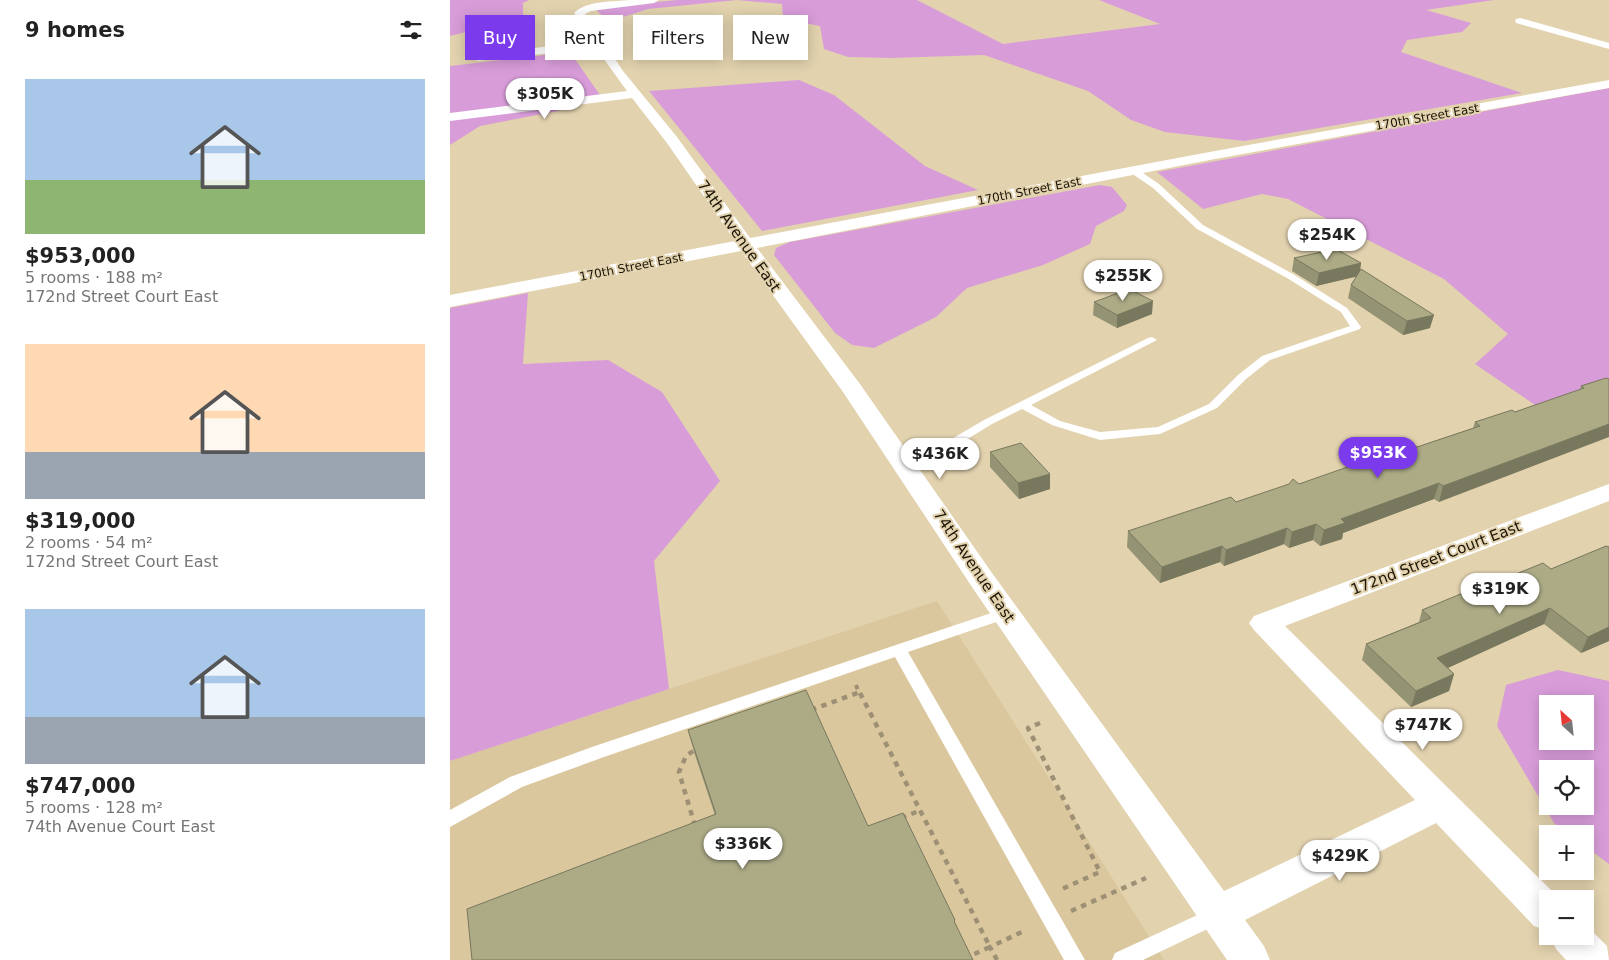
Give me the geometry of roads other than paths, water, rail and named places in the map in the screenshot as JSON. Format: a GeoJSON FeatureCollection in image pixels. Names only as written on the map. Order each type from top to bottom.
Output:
{"type":"FeatureCollection","features":[{"type":"Feature","properties":{"kind":"street","name":"74th Avenue East"},"geometry":{"type":"LineString","coordinates":[[580,15],[579,13],[589,8],[654,0]]}},
{"type":"Feature","properties":{"kind":"street"},"geometry":{"type":"LineString","coordinates":[[1520,21],[1609,46]]}},
{"type":"Feature","properties":{"kind":"street","name":"74th Avenue East"},"geometry":{"type":"LineString","coordinates":[[611,60],[852,389],[1006,613],[1250,960]]}},
{"type":"Feature","properties":{"kind":"street","name":"170th Street East"},"geometry":{"type":"LineString","coordinates":[[450,301],[1134,171],[1609,84]]}},
{"type":"Feature","properties":{"kind":"street"},"geometry":{"type":"LineString","coordinates":[[450,117],[637,94]]}},
{"type":"Feature","properties":{"kind":"street","name":"172nd Street Court East"},"geometry":{"type":"LineString","coordinates":[[1440,804],[1264,624],[1609,492]]}},
{"type":"Feature","properties":{"kind":"street"},"geometry":{"type":"LineString","coordinates":[[1217,914],[1440,804],[1539,905]]}},
{"type":"Feature","properties":{"kind":"street"},"geometry":{"type":"LineString","coordinates":[[1579,945],[1593,960]]}},
{"type":"Feature","properties":{"kind":"lane"},"geometry":{"type":"LineString","coordinates":[[1022,405],[1056,423],[1100,436],[1160,430],[1213,406],[1242,377],[1266,358],[1356,327],[1344,310],[1290,276],[1200,227],[1156,186],[1134,171]]}},
{"type":"Feature","properties":{"kind":"lane"},"geometry":{"type":"LineString","coordinates":[[908,470],[988,422],[1152,340]]}},
{"type":"Feature","properties":{"kind":"lane"},"geometry":{"type":"LineString","coordinates":[[450,819],[516,782],[598,752],[1006,613]]}},
{"type":"Feature","properties":{"kind":"lane"},"geometry":{"type":"LineString","coordinates":[[899,650],[1075,960]]}},
{"type":"Feature","properties":{"kind":"lane"},"geometry":{"type":"LineString","coordinates":[[1122,960],[1217,914]]}}]}
